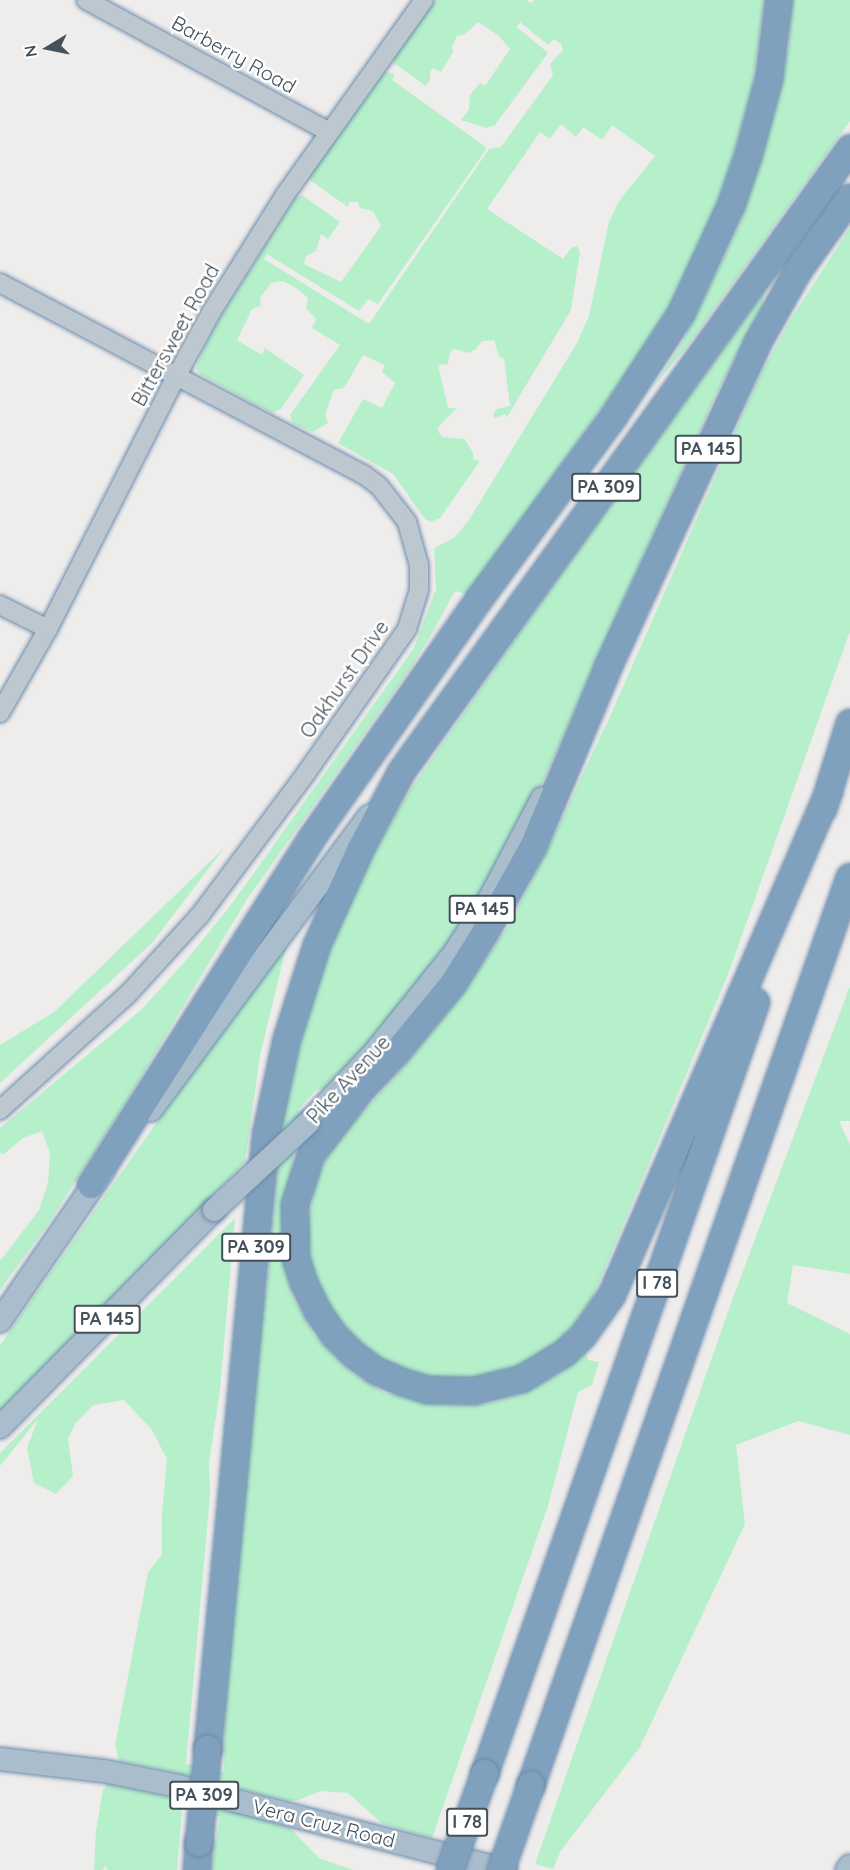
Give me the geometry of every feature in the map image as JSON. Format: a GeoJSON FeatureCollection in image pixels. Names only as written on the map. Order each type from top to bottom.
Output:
{"type":"FeatureCollection","features":[{"type":"Feature","properties":{"kind":"highway"},"geometry":{"type":"LineString","coordinates":[[91,1185],[312,838],[480,598],[615,416],[681,314],[731,206],[752,143],[769,79],[779,0]]}},
{"type":"Feature","properties":{"kind":"highway","name":"PA 309"},"geometry":{"type":"LineString","coordinates":[[197,1870],[266,1135],[287,1039],[317,945],[360,850],[402,771],[850,148]]}},
{"type":"Feature","properties":{"kind":"highway","name":"PA 145"},"geometry":{"type":"LineString","coordinates":[[609,665],[757,344],[798,271],[850,198]]}},
{"type":"Feature","properties":{"kind":"highway"},"geometry":{"type":"LineString","coordinates":[[609,665],[551,807],[486,932],[453,984],[337,1120],[311,1155],[301,1180],[295,1205],[294,1232],[296,1258],[304,1283],[318,1312],[334,1335],[354,1355],[376,1371],[428,1390],[474,1392],[498,1387],[522,1379],[565,1353],[599,1316],[612,1295],[829,792]]}},
{"type":"Feature","properties":{"kind":"highway","name":"I 78"},"geometry":{"type":"LineString","coordinates":[[450,1870],[829,792],[850,723]]}},
{"type":"Feature","properties":{"kind":"highway","name":"I 78"},"geometry":{"type":"LineString","coordinates":[[503,1870],[848,883]]}},
{"type":"Feature","properties":{"kind":"main road","name":"Pike Avenue"},"geometry":{"type":"LineString","coordinates":[[0,1427],[214,1210],[309,1122],[375,1052],[454,952],[491,896],[609,665]]}},
{"type":"Feature","properties":{"kind":"main road"},"geometry":{"type":"LineString","coordinates":[[0,1321],[91,1185],[198,1050],[402,771]]}},
{"type":"Feature","properties":{"kind":"main road","name":"Vera Cruz Road"},"geometry":{"type":"LineString","coordinates":[[0,1759],[104,1771],[178,1786],[503,1870]]}},
{"type":"Feature","properties":{"kind":"main road"},"geometry":{"type":"LineString","coordinates":[[847,1870],[850,1866]]}},
{"type":"Feature","properties":{"kind":"street","name":"Barberry Road"},"geometry":{"type":"LineString","coordinates":[[86,0],[329,132]]}},
{"type":"Feature","properties":{"kind":"street","name":"Bittersweet Road"},"geometry":{"type":"LineString","coordinates":[[0,712],[48,629],[176,377],[240,265],[329,132],[424,0]]}},
{"type":"Feature","properties":{"kind":"street","name":"Oakhurst Drive"},"geometry":{"type":"LineString","coordinates":[[0,283],[363,474],[379,486],[407,522],[416,545],[419,565],[414,610],[407,629],[201,915],[128,994],[0,1110]]}},
{"type":"Feature","properties":{"kind":"street"},"geometry":{"type":"LineString","coordinates":[[0,605],[48,629]]}},
{"type":"Feature","properties":{"kind":"green space"},"geometry":{"type":"Polygon","coordinates":[[[435,0],[526,0],[531,3],[534,0],[764,0],[752,89],[726,180],[711,221],[670,307],[635,361],[469,595],[455,591],[410,669],[246,901],[126,1102],[48,1224],[0,1290],[0,1261],[39,1210],[48,1183],[50,1153],[42,1131],[23,1138],[3,1155],[0,1152],[0,1128],[142,1009],[188,958],[233,902],[414,648],[436,589],[434,548],[454,538],[469,520],[577,343],[589,316],[609,222],[619,201],[655,156],[612,125],[602,140],[583,127],[576,137],[561,124],[550,139],[540,132],[487,209],[563,259],[571,248],[577,246],[580,252],[571,310],[507,417],[505,414],[495,418],[493,415],[496,409],[510,406],[504,359],[499,356],[494,340],[482,341],[475,350],[467,353],[455,349],[450,352],[448,364],[438,365],[448,408],[457,408],[438,427],[439,433],[443,437],[464,439],[473,452],[473,459],[480,461],[440,518],[431,522],[425,519],[393,474],[338,443],[363,399],[382,408],[395,383],[382,372],[385,365],[363,355],[344,388],[334,390],[325,414],[328,423],[313,432],[292,423],[290,415],[340,345],[312,328],[316,319],[306,308],[308,298],[296,288],[283,281],[271,283],[260,298],[261,306],[252,309],[237,340],[262,355],[265,348],[304,375],[281,409],[272,413],[201,375],[196,368],[211,333],[295,198],[302,195],[340,222],[328,239],[321,234],[316,251],[306,256],[304,264],[341,282],[381,226],[373,211],[360,208],[358,202],[349,202],[348,207],[310,180],[310,174],[385,72],[395,74],[392,80],[487,148],[378,304],[368,299],[359,311],[267,254],[264,259],[369,324],[489,149],[501,147],[553,75],[550,64],[563,50],[561,44],[554,39],[548,45],[520,22],[517,27],[548,53],[495,125],[486,128],[461,120],[469,109],[470,95],[480,83],[485,86],[510,49],[498,35],[478,22],[465,34],[457,36],[452,47],[453,52],[441,72],[433,68],[426,86],[394,63],[393,59],[435,0]]]}},
{"type":"Feature","properties":{"kind":"green space"},"geometry":{"type":"Polygon","coordinates":[[[792,0],[850,0],[850,121],[686,348],[653,387],[681,345],[739,226],[775,108],[789,45],[792,0]]]}},
{"type":"Feature","properties":{"kind":"green space"},"geometry":{"type":"Polygon","coordinates":[[[850,228],[850,631],[729,972],[593,1297],[576,1322],[559,1341],[530,1363],[486,1378],[433,1378],[408,1372],[384,1361],[361,1345],[337,1321],[317,1287],[309,1255],[307,1227],[317,1177],[336,1141],[394,1078],[452,1007],[510,924],[611,714],[761,373],[791,319],[850,228]]]}},
{"type":"Feature","properties":{"kind":"green space"},"geometry":{"type":"Polygon","coordinates":[[[764,293],[762,307],[717,392],[537,794],[457,935],[373,1039],[325,1088],[316,1090],[298,1110],[293,1161],[281,1230],[282,1252],[292,1295],[314,1335],[350,1372],[385,1393],[450,1405],[486,1404],[519,1395],[562,1372],[586,1351],[588,1360],[599,1362],[592,1385],[578,1392],[548,1506],[432,1838],[383,1824],[348,1793],[320,1791],[299,1800],[288,1801],[174,1772],[119,1761],[115,1745],[148,1572],[162,1554],[162,1512],[167,1459],[152,1430],[124,1400],[93,1405],[75,1424],[68,1439],[73,1476],[56,1494],[34,1483],[27,1448],[38,1419],[0,1466],[0,1453],[235,1218],[220,1390],[209,1463],[210,1495],[186,1764],[224,1772],[225,1698],[261,1309],[267,1287],[283,1110],[316,980],[363,871],[406,796],[578,550],[764,293]]]}},
{"type":"Feature","properties":{"kind":"green space"},"geometry":{"type":"Polygon","coordinates":[[[226,846],[152,943],[0,1083],[0,1045],[54,1012],[226,846]]]}},
{"type":"Feature","properties":{"kind":"green space"},"geometry":{"type":"Polygon","coordinates":[[[287,944],[260,1056],[245,1162],[0,1412],[0,1345],[219,1034],[287,944]]]}},
{"type":"Feature","properties":{"kind":"green space"},"geometry":{"type":"Polygon","coordinates":[[[850,986],[850,1121],[839,1121],[850,1145],[850,1274],[793,1265],[787,1303],[850,1334],[850,1435],[798,1421],[736,1445],[745,1524],[640,1747],[560,1852],[553,1869],[535,1864],[731,1303],[850,986]]]}},
{"type":"Feature","properties":{"kind":"green space"},"geometry":{"type":"Polygon","coordinates":[[[106,1783],[256,1817],[290,1828],[319,1858],[353,1870],[211,1870],[220,1817],[182,1809],[177,1870],[108,1870],[105,1866],[103,1870],[94,1870],[96,1831],[106,1783]]]}}]}
